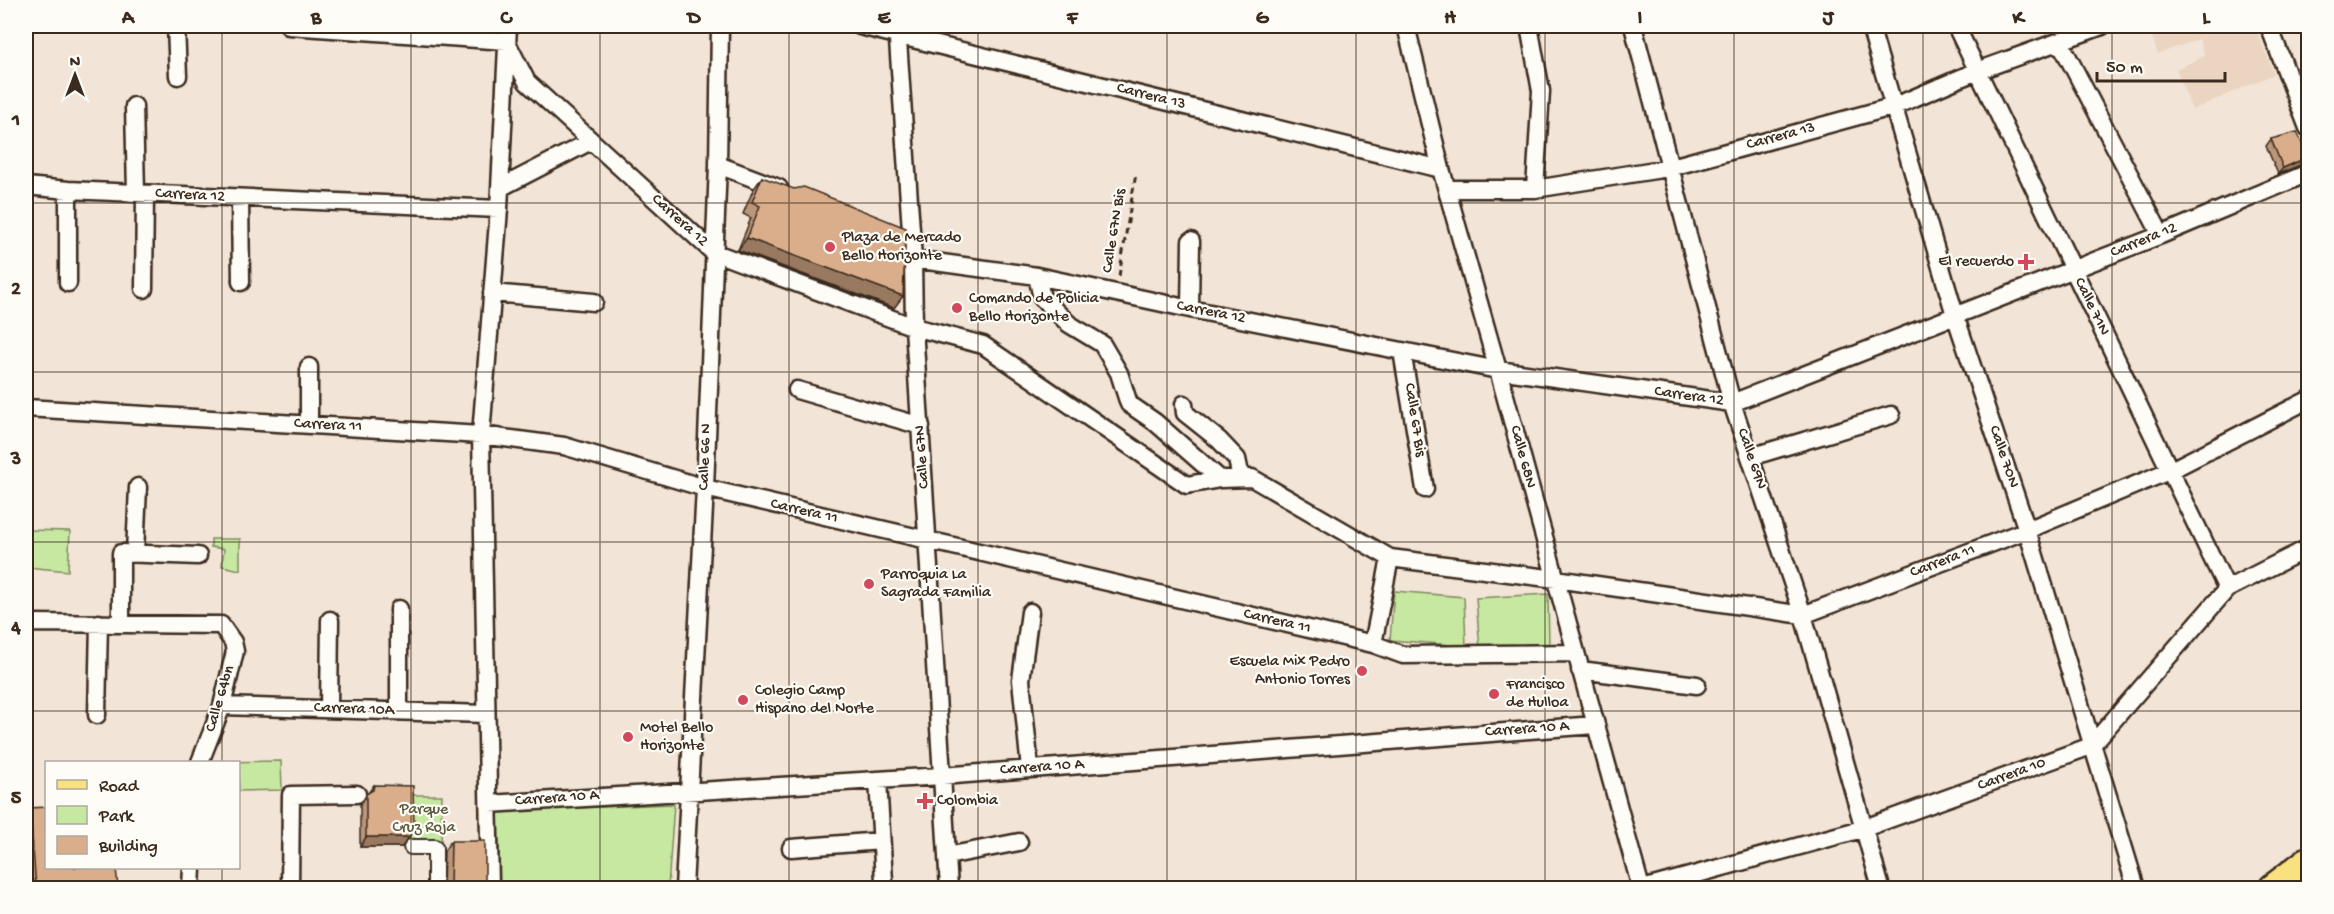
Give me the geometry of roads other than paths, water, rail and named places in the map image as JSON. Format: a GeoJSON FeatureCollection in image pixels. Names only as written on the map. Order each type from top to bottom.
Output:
{"type":"FeatureCollection","features":[{"type":"Feature","properties":{"kind":"main road"},"geometry":{"type":"LineString","coordinates":[[2274,888],[2308,861]]}},
{"type":"Feature","properties":{"kind":"street"},"geometry":{"type":"LineString","coordinates":[[176,26],[178,76]]}},
{"type":"Feature","properties":{"kind":"street"},"geometry":{"type":"LineString","coordinates":[[289,26],[507,33],[499,209],[481,435],[490,888]]}},
{"type":"Feature","properties":{"kind":"street","name":"Calle 66 N"},"geometry":{"type":"LineString","coordinates":[[684,888],[705,488],[718,165],[720,26]]}},
{"type":"Feature","properties":{"kind":"street","name":"Carrera 13"},"geometry":{"type":"LineString","coordinates":[[860,26],[897,30],[1441,169]]}},
{"type":"Feature","properties":{"kind":"street","name":"Calle 68N"},"geometry":{"type":"LineString","coordinates":[[1406,26],[1441,169],[1641,888]]}},
{"type":"Feature","properties":{"kind":"street"},"geometry":{"type":"LineString","coordinates":[[1529,26],[1541,91],[1535,189]]}},
{"type":"Feature","properties":{"kind":"street","name":"Calle 69N"},"geometry":{"type":"LineString","coordinates":[[1633,26],[1668,168],[1732,403],[1803,615],[1862,829],[1881,888]]}},
{"type":"Feature","properties":{"kind":"street","name":"Calle 70N"},"geometry":{"type":"LineString","coordinates":[[1870,26],[1955,315],[2027,530],[2136,888]]}},
{"type":"Feature","properties":{"kind":"street","name":"Calle 71N"},"geometry":{"type":"LineString","coordinates":[[1956,26],[2227,589]]}},
{"type":"Feature","properties":{"kind":"street","name":"Carrera 13"},"geometry":{"type":"LineString","coordinates":[[1447,189],[1535,189],[1668,168],[1895,106],[1977,71],[2102,26]]}},
{"type":"Feature","properties":{"kind":"street"},"geometry":{"type":"LineString","coordinates":[[2269,26],[2308,128]]}},
{"type":"Feature","properties":{"kind":"street","name":"Calle 67N"},"geometry":{"type":"LineString","coordinates":[[897,30],[913,259],[914,327],[949,888]]}},
{"type":"Feature","properties":{"kind":"street","name":"Carrera 12"},"geometry":{"type":"LineString","coordinates":[[507,33],[527,82],[713,252],[914,327],[983,345],[1187,485],[1220,479],[1252,478],[1390,558],[1556,579]]}},
{"type":"Feature","properties":{"kind":"street"},"geometry":{"type":"LineString","coordinates":[[2060,42],[2161,235]]}},
{"type":"Feature","properties":{"kind":"street"},"geometry":{"type":"LineString","coordinates":[[134,106],[141,193],[144,289]]}},
{"type":"Feature","properties":{"kind":"street"},"geometry":{"type":"LineString","coordinates":[[500,188],[591,141]]}},
{"type":"Feature","properties":{"kind":"street"},"geometry":{"type":"LineString","coordinates":[[718,165],[788,192]]}},
{"type":"Feature","properties":{"kind":"street","name":"Carrera 12"},"geometry":{"type":"LineString","coordinates":[[913,259],[1037,276],[1498,370],[1732,403],[2161,235],[2308,173]]}},
{"type":"Feature","properties":{"kind":"street","name":"Carrera 12"},"geometry":{"type":"LineString","coordinates":[[26,186],[68,190],[499,209]]}},
{"type":"Feature","properties":{"kind":"street"},"geometry":{"type":"LineString","coordinates":[[68,190],[68,284]]}},
{"type":"Feature","properties":{"kind":"street"},"geometry":{"type":"LineString","coordinates":[[240,198],[241,282]]}},
{"type":"Feature","properties":{"kind":"street"},"geometry":{"type":"LineString","coordinates":[[1190,309],[1191,241]]}},
{"type":"Feature","properties":{"kind":"street"},"geometry":{"type":"LineString","coordinates":[[1037,276],[1042,298],[1069,324],[1102,344],[1115,365],[1129,404],[1155,422],[1220,479]]}},
{"type":"Feature","properties":{"kind":"street"},"geometry":{"type":"LineString","coordinates":[[492,293],[594,302]]}},
{"type":"Feature","properties":{"kind":"street","name":"Calle 67 Bis"},"geometry":{"type":"LineString","coordinates":[[1402,351],[1425,489]]}},
{"type":"Feature","properties":{"kind":"street"},"geometry":{"type":"LineString","coordinates":[[309,367],[309,425]]}},
{"type":"Feature","properties":{"kind":"street"},"geometry":{"type":"LineString","coordinates":[[797,390],[921,426]]}},
{"type":"Feature","properties":{"kind":"street","name":"Carrera 11"},"geometry":{"type":"LineString","coordinates":[[1556,579],[1803,615],[2027,530],[2171,470],[2308,400]]}},
{"type":"Feature","properties":{"kind":"street"},"geometry":{"type":"LineString","coordinates":[[1184,404],[1185,413],[1219,440],[1237,459],[1241,478]]}},
{"type":"Feature","properties":{"kind":"street","name":"Carrera 11"},"geometry":{"type":"LineString","coordinates":[[26,408],[481,435],[564,446],[705,488],[1374,644],[1403,654],[1575,652]]}},
{"type":"Feature","properties":{"kind":"street"},"geometry":{"type":"LineString","coordinates":[[1750,457],[1892,415]]}},
{"type":"Feature","properties":{"kind":"street"},"geometry":{"type":"LineString","coordinates":[[135,553],[138,487]]}},
{"type":"Feature","properties":{"kind":"street","name":"Carrera 10"},"geometry":{"type":"LineString","coordinates":[[1646,888],[1862,829],[2091,746],[2227,589],[2308,548]]}},
{"type":"Feature","properties":{"kind":"street"},"geometry":{"type":"LineString","coordinates":[[26,625],[33,622],[121,624],[121,553],[198,556]]}},
{"type":"Feature","properties":{"kind":"street"},"geometry":{"type":"LineString","coordinates":[[1374,644],[1390,558]]}},
{"type":"Feature","properties":{"kind":"street"},"geometry":{"type":"LineString","coordinates":[[399,609],[399,711]]}},
{"type":"Feature","properties":{"kind":"street"},"geometry":{"type":"LineString","coordinates":[[1030,612],[1021,680],[1030,769]]}},
{"type":"Feature","properties":{"kind":"street"},"geometry":{"type":"LineString","coordinates":[[329,709],[330,620]]}},
{"type":"Feature","properties":{"kind":"street"},"geometry":{"type":"LineString","coordinates":[[97,715],[99,623]]}},
{"type":"Feature","properties":{"kind":"street","name":"Calle 64bn"},"geometry":{"type":"LineString","coordinates":[[121,624],[221,625],[229,635],[234,651],[222,706],[200,761]]}},
{"type":"Feature","properties":{"kind":"street"},"geometry":{"type":"LineString","coordinates":[[1580,670],[1697,685]]}},
{"type":"Feature","properties":{"kind":"street","name":"Carrera 10A"},"geometry":{"type":"LineString","coordinates":[[222,706],[486,714]]}},
{"type":"Feature","properties":{"kind":"street","name":"Carrera 10 A"},"geometry":{"type":"LineString","coordinates":[[489,804],[942,776],[1595,725]]}},
{"type":"Feature","properties":{"kind":"street"},"geometry":{"type":"LineString","coordinates":[[878,780],[885,881]]}},
{"type":"Feature","properties":{"kind":"street"},"geometry":{"type":"LineString","coordinates":[[290,888],[291,795],[357,794]]}},
{"type":"Feature","properties":{"kind":"street"},"geometry":{"type":"LineString","coordinates":[[791,848],[881,841]]}},
{"type":"Feature","properties":{"kind":"street"},"geometry":{"type":"LineString","coordinates":[[947,856],[1019,842]]}},
{"type":"Feature","properties":{"kind":"street"},"geometry":{"type":"LineString","coordinates":[[411,847],[435,847],[435,888]]}},
{"type":"Feature","properties":{"kind":"street"},"geometry":{"type":"LineString","coordinates":[[191,888],[192,869]]}},
{"type":"Feature","properties":{"kind":"place","name":"Plaza de Mercado Bello Horizonte"},"geometry":{"type":"Point","coordinates":[830,247]}},
{"type":"Feature","properties":{"kind":"place","name":"El recuerdo"},"geometry":{"type":"Point","coordinates":[2026,262]}},
{"type":"Feature","properties":{"kind":"place","name":"Comando de Policia Bello Horizonte"},"geometry":{"type":"Point","coordinates":[957,308]}},
{"type":"Feature","properties":{"kind":"place","name":"Parroquia La Sagrada Familia"},"geometry":{"type":"Point","coordinates":[869,584]}},
{"type":"Feature","properties":{"kind":"place","name":"Escuela Mix Pedro Antonio Torres"},"geometry":{"type":"Point","coordinates":[1362,671]}},
{"type":"Feature","properties":{"kind":"place","name":"Francisco de Hulloa"},"geometry":{"type":"Point","coordinates":[1494,694]}},
{"type":"Feature","properties":{"kind":"place","name":"Colegio Camp Hispano del Norte"},"geometry":{"type":"Point","coordinates":[743,700]}},
{"type":"Feature","properties":{"kind":"place","name":"Motel Bello Horizonte"},"geometry":{"type":"Point","coordinates":[628,737]}},
{"type":"Feature","properties":{"kind":"place","name":"Colombia"},"geometry":{"type":"Point","coordinates":[925,801]}},
{"type":"Feature","properties":{"kind":"park label","name":"Parque Cruz Roja"},"geometry":{"type":"Point","coordinates":[424,819]}}]}
